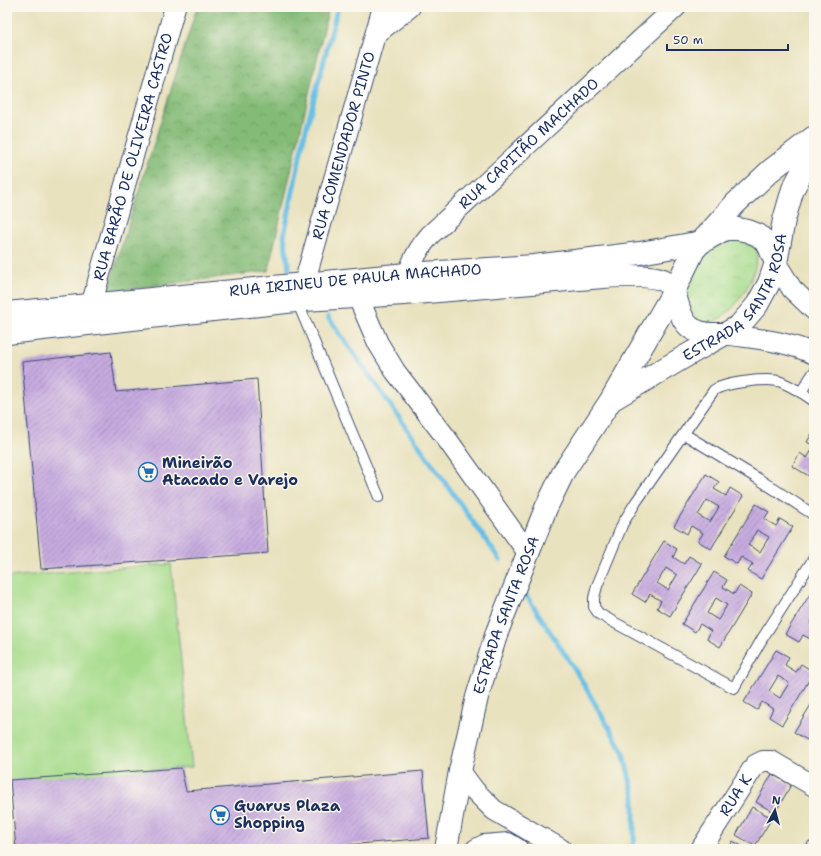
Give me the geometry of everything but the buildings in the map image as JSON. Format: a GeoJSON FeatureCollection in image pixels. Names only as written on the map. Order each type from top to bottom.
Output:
{"type":"FeatureCollection","features":[{"type":"Feature","properties":{"kind":"street","name":"RUA BARÃO DE OLIVEIRA CASTRO"},"geometry":{"type":"LineString","coordinates":[[91,306],[175,7]]}},
{"type":"Feature","properties":{"kind":"street","name":"RUA COMENDADOR PINTO"},"geometry":{"type":"LineString","coordinates":[[300,292],[384,7]]}},
{"type":"Feature","properties":{"kind":"street"},"geometry":{"type":"LineString","coordinates":[[376,34],[410,7]]}},
{"type":"Feature","properties":{"kind":"street","name":"RUA CAPITÃO MACHADO"},"geometry":{"type":"LineString","coordinates":[[406,284],[415,255],[430,235],[676,7]]}},
{"type":"Feature","properties":{"kind":"street","name":"ESTRADA SANTA ROSA"},"geometry":{"type":"LineString","coordinates":[[446,849],[460,771],[477,697],[490,653],[546,508],[564,471],[611,400],[674,291],[694,250],[735,204],[760,180],[814,137]]}},
{"type":"Feature","properties":{"kind":"street","name":"ESTRADA SANTA ROSA"},"geometry":{"type":"LineString","coordinates":[[611,400],[739,326],[757,305],[769,283],[776,263],[784,220],[793,189],[802,172],[814,156]]}},
{"type":"Feature","properties":{"kind":"street"},"geometry":{"type":"LineString","coordinates":[[702,242],[725,229],[738,229],[758,235],[768,244],[776,263],[792,289],[814,310]]}},
{"type":"Feature","properties":{"kind":"street","name":"RUA IRINEU DE PAULA MACHADO"},"geometry":{"type":"LineString","coordinates":[[7,333],[300,292],[358,297],[406,284],[640,253],[702,242]]}},
{"type":"Feature","properties":{"kind":"street","name":"RUA IRINEU DE PAULA MACHADO"},"geometry":{"type":"LineString","coordinates":[[7,313],[406,284],[603,276],[626,276],[662,280],[666,282],[674,291]]}},
{"type":"Feature","properties":{"kind":"street"},"geometry":{"type":"LineString","coordinates":[[674,291],[678,310],[692,329],[702,333],[724,334],[779,342],[799,347],[814,354]]}},
{"type":"Feature","properties":{"kind":"street"},"geometry":{"type":"LineString","coordinates":[[358,297],[378,343],[396,371],[444,435],[528,553]]}},
{"type":"Feature","properties":{"kind":"street","name":"RUA K"},"geometry":{"type":"LineString","coordinates":[[701,849],[755,765],[763,761],[772,761],[814,786]]}},
{"type":"Feature","properties":{"kind":"street"},"geometry":{"type":"LineString","coordinates":[[460,771],[474,790],[494,810],[561,849]]}},
{"type":"Feature","properties":{"kind":"street"},"geometry":{"type":"LineString","coordinates":[[476,849],[484,845],[513,846],[513,822]]}},
{"type":"Feature","properties":{"kind":"lane"},"geometry":{"type":"LineString","coordinates":[[300,292],[379,497]]}},
{"type":"Feature","properties":{"kind":"lane"},"geometry":{"type":"LineString","coordinates":[[801,392],[814,372]]}},
{"type":"Feature","properties":{"kind":"lane"},"geometry":{"type":"LineString","coordinates":[[814,401],[801,392],[781,382],[771,380],[732,384],[714,390],[623,523],[597,586],[594,598],[594,607],[599,614],[734,688],[762,639],[814,558]]}},
{"type":"Feature","properties":{"kind":"lane"},"geometry":{"type":"LineString","coordinates":[[684,434],[757,478],[814,515]]}},
{"type":"Feature","properties":{"kind":"green space"},"geometry":{"type":"Polygon","coordinates":[[[197,7],[329,7],[268,271],[107,292],[197,7]]]}},
{"type":"Feature","properties":{"kind":"green space"},"geometry":{"type":"Polygon","coordinates":[[[739,234],[757,248],[757,259],[749,284],[734,307],[724,316],[714,322],[703,324],[686,309],[687,288],[694,268],[707,251],[724,239],[739,234]]]}},
{"type":"Feature","properties":{"kind":"green space"},"geometry":{"type":"Polygon","coordinates":[[[171,564],[192,767],[9,781],[10,786],[7,786],[7,577],[171,564]]]}},
{"type":"Feature","properties":{"kind":"waterway"},"geometry":{"type":"LineString","coordinates":[[289,269],[284,236],[304,137],[338,7]]}},
{"type":"Feature","properties":{"kind":"waterway"},"geometry":{"type":"LineString","coordinates":[[328,317],[500,560]]}},
{"type":"Feature","properties":{"kind":"waterway"},"geometry":{"type":"LineString","coordinates":[[526,595],[576,671],[623,752],[634,796],[634,841],[632,849]]}},
{"type":"Feature","properties":{"kind":"place","name":"Mineirão Atacado e Varejo"},"geometry":{"type":"Point","coordinates":[148,472]}},
{"type":"Feature","properties":{"kind":"place","name":"Guarus Plaza Shopping"},"geometry":{"type":"Point","coordinates":[220,815]}}]}
